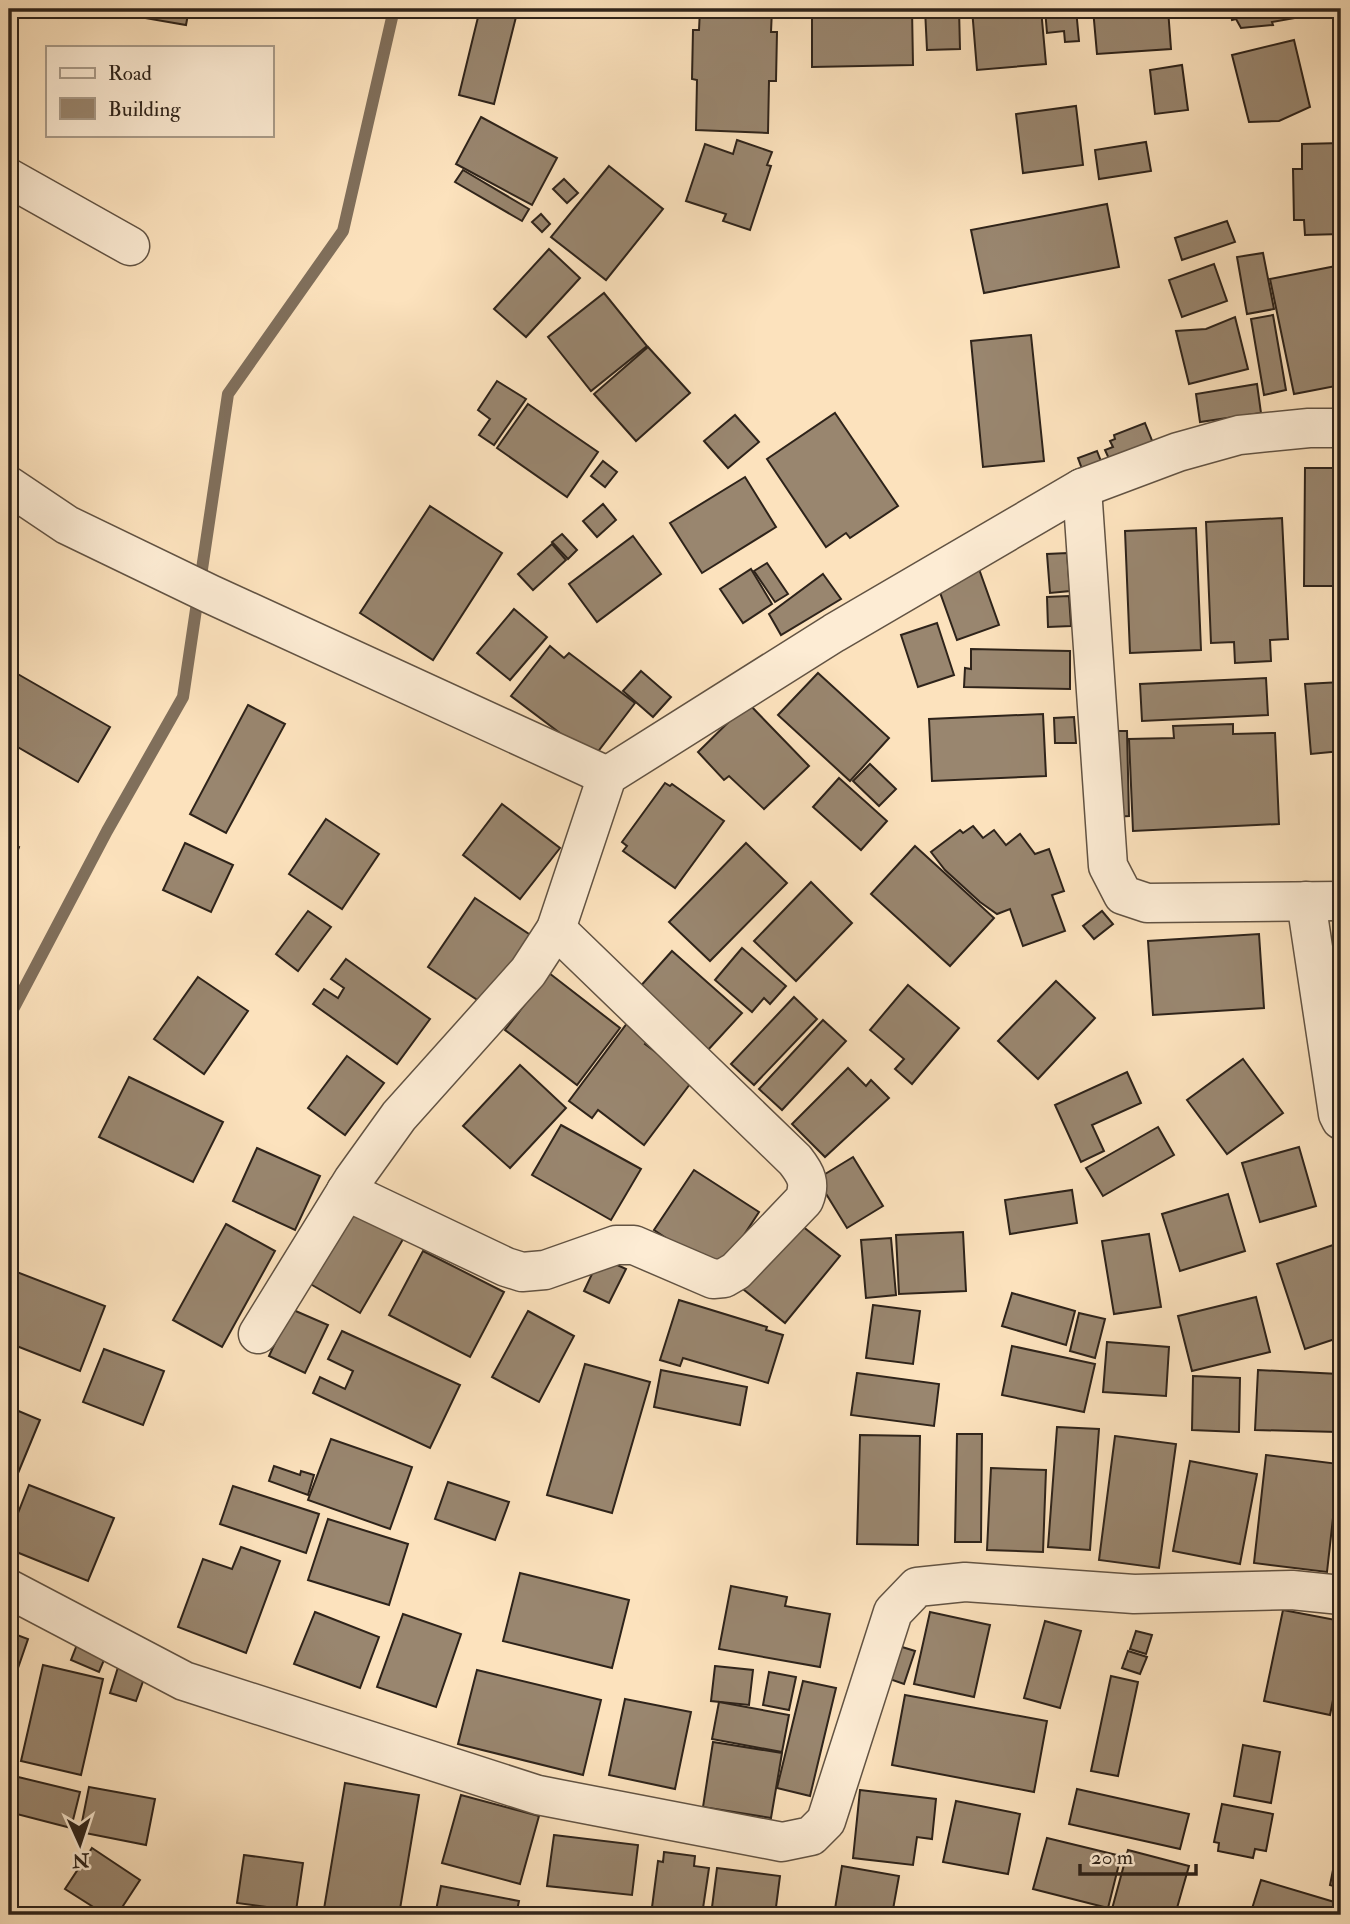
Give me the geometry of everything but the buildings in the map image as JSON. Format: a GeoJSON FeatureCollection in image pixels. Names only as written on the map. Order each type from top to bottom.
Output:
{"type":"FeatureCollection","features":[{"type":"Feature","properties":{"kind":"street"},"geometry":{"type":"LineString","coordinates":[[9,178],[130,246]]}},
{"type":"Feature","properties":{"kind":"street"},"geometry":{"type":"LineString","coordinates":[[258,1334],[346,1191],[399,1116],[528,972],[556,929],[607,776],[834,634],[1082,488],[1178,452],[1240,435],[1309,428],[1341,428]]}},
{"type":"Feature","properties":{"kind":"street"},"geometry":{"type":"LineString","coordinates":[[9,486],[67,525],[607,776]]}},
{"type":"Feature","properties":{"kind":"street"},"geometry":{"type":"LineString","coordinates":[[1082,488],[1108,866],[1123,895],[1147,903],[1323,901],[1338,1114],[1341,1120]]}},
{"type":"Feature","properties":{"kind":"street"},"geometry":{"type":"LineString","coordinates":[[346,1191],[506,1267],[522,1272],[545,1270],[616,1245],[634,1245],[713,1279],[724,1278],[736,1271],[804,1200],[808,1189],[806,1175],[795,1160],[556,929]]}},
{"type":"Feature","properties":{"kind":"street"},"geometry":{"type":"LineString","coordinates":[[9,1589],[197,1686],[538,1795],[782,1842],[811,1836],[826,1821],[893,1612],[917,1587],[965,1581],[1134,1594],[1292,1590],[1341,1595]]}},
{"type":"Feature","properties":{"kind":"waterway"},"geometry":{"type":"LineString","coordinates":[[9,1017],[107,831],[183,697],[228,394],[343,231],[394,9]]}}]}
